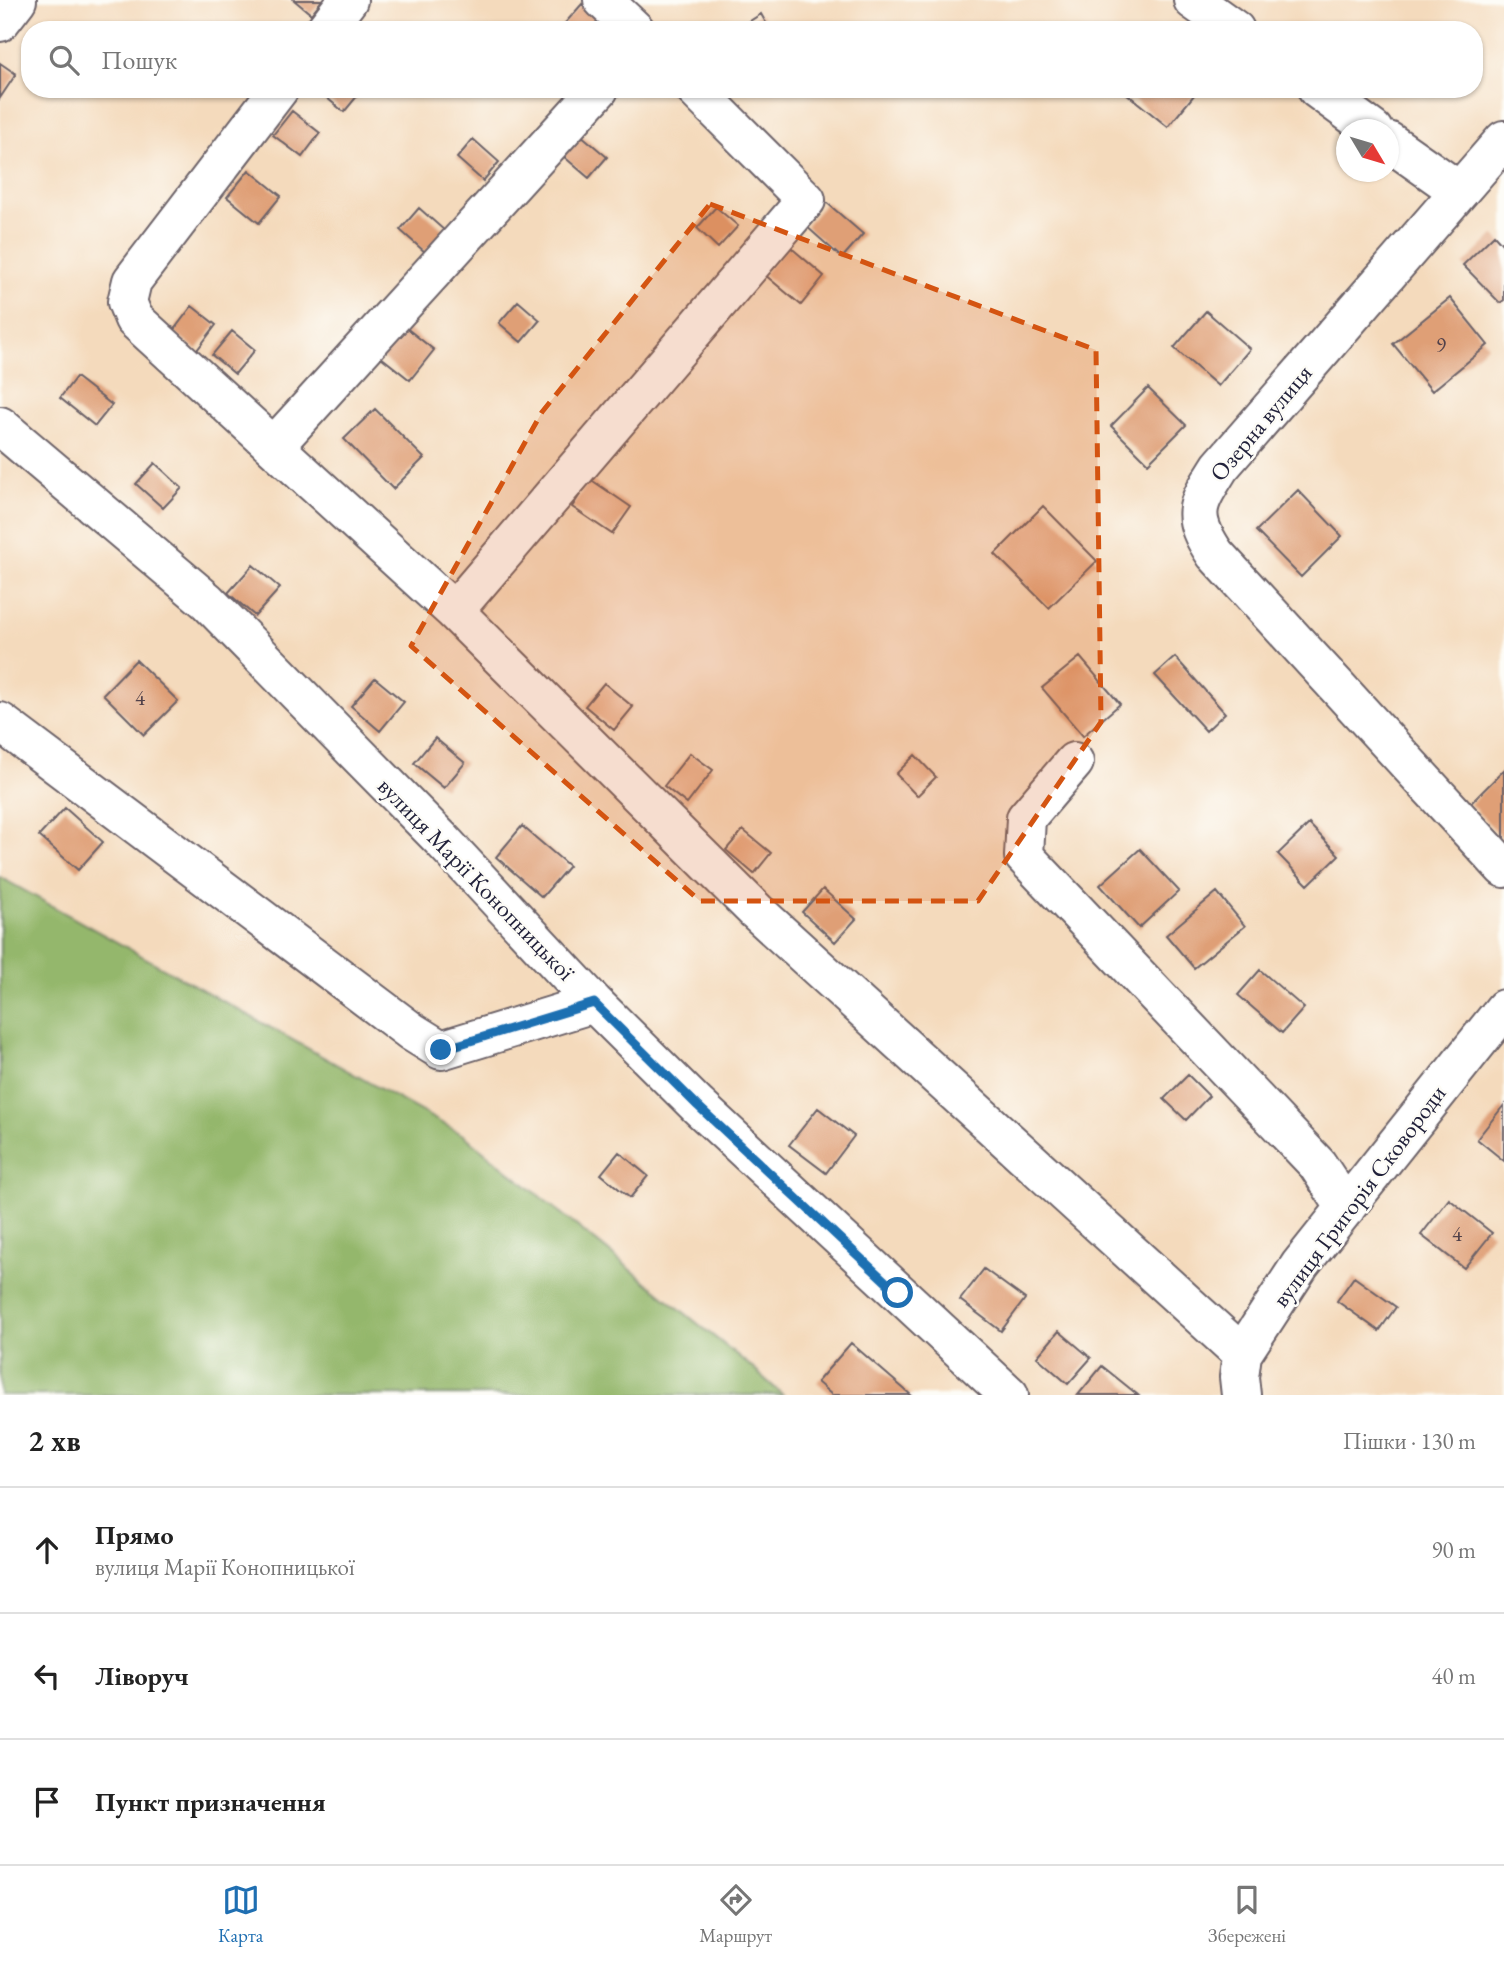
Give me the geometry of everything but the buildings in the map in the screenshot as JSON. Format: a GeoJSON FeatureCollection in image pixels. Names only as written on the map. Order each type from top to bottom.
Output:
{"type":"FeatureCollection","features":[{"type":"Feature","properties":{"kind":"street"},"geometry":{"type":"LineString","coordinates":[[0,22],[18,0]]}},
{"type":"Feature","properties":{"kind":"street"},"geometry":{"type":"LineString","coordinates":[[332,21],[348,0]]}},
{"type":"Feature","properties":{"kind":"street"},"geometry":{"type":"LineString","coordinates":[[603,0],[625,21]]}},
{"type":"Feature","properties":{"kind":"street"},"geometry":{"type":"LineString","coordinates":[[1193,0],[1222,21]]}},
{"type":"Feature","properties":{"kind":"street"},"geometry":{"type":"LineString","coordinates":[[272,98],[132,281],[127,302],[134,319],[454,611],[757,911],[1242,1354],[1239,1377],[1241,1395]]}},
{"type":"Feature","properties":{"kind":"street"},"geometry":{"type":"LineString","coordinates":[[274,446],[591,98]]}},
{"type":"Feature","properties":{"kind":"street"},"geometry":{"type":"LineString","coordinates":[[454,611],[806,200],[704,98]]}},
{"type":"Feature","properties":{"kind":"street"},"geometry":{"type":"LineString","coordinates":[[1329,98],[1358,119]]}},
{"type":"Feature","properties":{"kind":"street","name":"Озерна вулиця"},"geometry":{"type":"LineString","coordinates":[[1504,140],[1220,467],[1201,498],[1197,517],[1204,537],[1215,554],[1504,868]]}},
{"type":"Feature","properties":{"kind":"street"},"geometry":{"type":"LineString","coordinates":[[1399,149],[1459,191]]}},
{"type":"Feature","properties":{"kind":"street","name":"вулиця Марії Конопницької"},"geometry":{"type":"LineString","coordinates":[[0,426],[206,601],[441,839],[594,1003],[698,1106],[1009,1395]]}},
{"type":"Feature","properties":{"kind":"street"},"geometry":{"type":"LineString","coordinates":[[0,722],[412,1032],[441,1050],[594,1003]]}},
{"type":"Feature","properties":{"kind":"street"},"geometry":{"type":"LineString","coordinates":[[1074,762],[1026,818],[1024,856],[1317,1164],[1346,1208]]}},
{"type":"Feature","properties":{"kind":"street","name":"вулиця Григорія Сковороди"},"geometry":{"type":"LineString","coordinates":[[1242,1354],[1300,1265],[1504,1009]]}},
{"type":"Feature","properties":{"kind":"highlighted area"},"geometry":{"type":"Polygon","coordinates":[[[710,204],[1096,350],[1101,722],[978,901],[700,901],[411,646],[542,412],[710,204]]]}},
{"type":"Feature","properties":{"kind":"green space"},"geometry":{"type":"Polygon","coordinates":[[[0,877],[465,1136],[783,1395],[0,1395],[0,877]]]}},
{"type":"Feature","properties":{"kind":"route"},"geometry":{"type":"LineString","coordinates":[[441,1050],[594,1003],[698,1106],[898,1293]]}}]}
